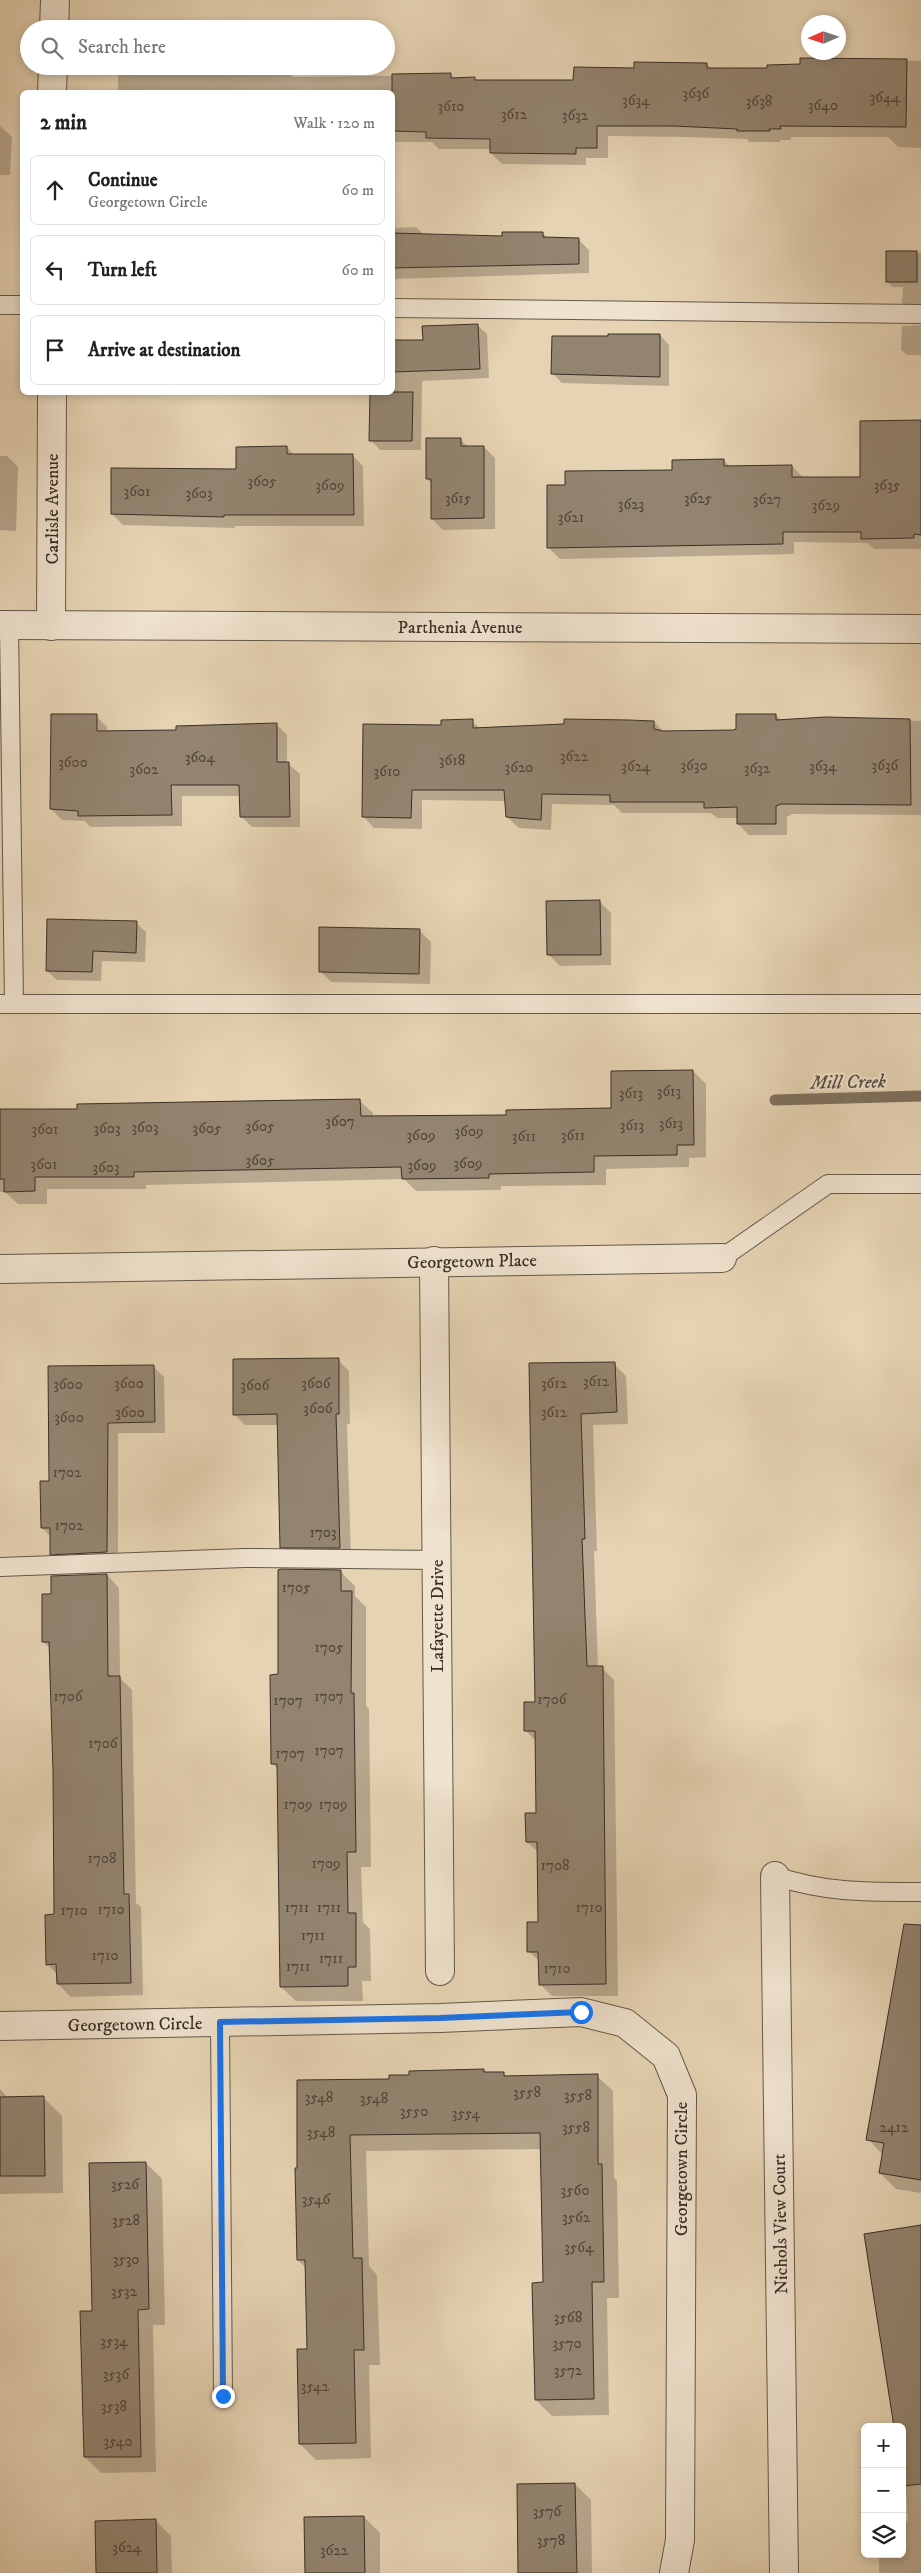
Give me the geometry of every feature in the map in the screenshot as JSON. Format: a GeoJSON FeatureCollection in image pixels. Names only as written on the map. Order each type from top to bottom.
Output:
{"type":"FeatureCollection","features":[{"type":"Feature","properties":{"kind":"street"},"geometry":{"type":"LineString","coordinates":[[55,20],[56,0]]}},
{"type":"Feature","properties":{"kind":"street"},"geometry":{"type":"LineString","coordinates":[[52,90],[53,75]]}},
{"type":"Feature","properties":{"kind":"street","name":"Carlisle Avenue"},"geometry":{"type":"LineString","coordinates":[[51,626],[52,395]]}},
{"type":"Feature","properties":{"kind":"street","name":"Parthenia Avenue"},"geometry":{"type":"LineString","coordinates":[[4,625],[921,629]]}},
{"type":"Feature","properties":{"kind":"street","name":"Georgetown Place"},"geometry":{"type":"LineString","coordinates":[[0,1269],[722,1258]]}},
{"type":"Feature","properties":{"kind":"street","name":"Lafayette Drive"},"geometry":{"type":"LineString","coordinates":[[434,1261],[440,1971]]}},
{"type":"Feature","properties":{"kind":"street","name":"Nichols View Court"},"geometry":{"type":"LineString","coordinates":[[775,1876],[784,2573]]}},
{"type":"Feature","properties":{"kind":"street","name":"Georgetown Circle"},"geometry":{"type":"LineString","coordinates":[[0,2026],[440,2018],[581,2012],[625,2023],[666,2056],[682,2096],[680,2540],[674,2573]]}},
{"type":"Feature","properties":{"kind":"lane"},"geometry":{"type":"LineString","coordinates":[[0,305],[20,305]]}},
{"type":"Feature","properties":{"kind":"lane"},"geometry":{"type":"LineString","coordinates":[[395,308],[921,314]]}},
{"type":"Feature","properties":{"kind":"lane"},"geometry":{"type":"LineString","coordinates":[[4,625],[7,1004],[921,1004]]}},
{"type":"Feature","properties":{"kind":"lane","name":"Georgetown Place"},"geometry":{"type":"LineString","coordinates":[[722,1258],[828,1184],[921,1184]]}},
{"type":"Feature","properties":{"kind":"lane"},"geometry":{"type":"LineString","coordinates":[[0,1567],[244,1558],[436,1560]]}},
{"type":"Feature","properties":{"kind":"lane"},"geometry":{"type":"LineString","coordinates":[[775,1876],[807,1887],[837,1891],[921,1892]]}},
{"type":"Feature","properties":{"kind":"lane"},"geometry":{"type":"LineString","coordinates":[[220,2022],[223,2396]]}},
{"type":"Feature","properties":{"kind":"building"},"geometry":{"type":"Polygon","coordinates":[[[800,58],[801,60],[907,59],[906,127],[780,126],[781,129],[769,129],[770,131],[737,131],[737,129],[674,126],[597,126],[597,148],[576,148],[576,154],[490,153],[490,139],[426,138],[426,132],[395,131],[395,90],[392,90],[392,75],[395,74],[451,73],[451,78],[475,77],[475,80],[573,80],[574,67],[634,68],[634,62],[707,63],[707,68],[767,68],[767,65],[800,64],[800,58]]]}},
{"type":"Feature","properties":{"kind":"building"},"geometry":{"type":"Polygon","coordinates":[[[502,232],[543,232],[543,237],[579,238],[579,264],[395,268],[395,233],[502,236],[502,232]]]}},
{"type":"Feature","properties":{"kind":"building"},"geometry":{"type":"Polygon","coordinates":[[[886,251],[917,251],[917,282],[886,282],[886,251]]]}},
{"type":"Feature","properties":{"kind":"building"},"geometry":{"type":"Polygon","coordinates":[[[478,324],[480,369],[395,372],[395,340],[423,340],[422,326],[478,324]]]}},
{"type":"Feature","properties":{"kind":"building"},"geometry":{"type":"Polygon","coordinates":[[[608,334],[660,334],[660,377],[551,374],[552,336],[608,336],[608,334]]]}},
{"type":"Feature","properties":{"kind":"building"},"geometry":{"type":"Polygon","coordinates":[[[395,392],[413,392],[412,441],[369,441],[370,395],[395,395],[395,392]]]}},
{"type":"Feature","properties":{"kind":"building"},"geometry":{"type":"Polygon","coordinates":[[[921,420],[921,535],[914,534],[914,538],[861,539],[861,532],[783,532],[783,544],[547,548],[547,485],[565,485],[565,471],[672,470],[672,460],[724,459],[724,466],[792,465],[792,477],[860,477],[860,421],[921,420]]]}},
{"type":"Feature","properties":{"kind":"building"},"geometry":{"type":"Polygon","coordinates":[[[426,438],[461,438],[461,446],[484,446],[484,518],[431,519],[431,479],[426,479],[426,438]]]}},
{"type":"Feature","properties":{"kind":"building"},"geometry":{"type":"Polygon","coordinates":[[[287,446],[287,454],[353,454],[354,515],[224,515],[224,517],[111,514],[111,468],[236,469],[236,447],[287,446]]]}},
{"type":"Feature","properties":{"kind":"building"},"geometry":{"type":"Polygon","coordinates":[[[51,714],[97,714],[97,731],[176,730],[176,726],[277,723],[277,762],[289,762],[290,817],[240,817],[239,785],[171,785],[172,815],[78,816],[78,811],[50,809],[51,714]]]}},
{"type":"Feature","properties":{"kind":"building"},"geometry":{"type":"Polygon","coordinates":[[[736,714],[776,714],[776,720],[826,717],[910,719],[911,805],[781,804],[776,806],[776,824],[737,824],[737,807],[704,808],[704,802],[610,802],[610,795],[542,794],[541,820],[506,817],[504,790],[412,790],[411,818],[362,817],[363,724],[441,725],[441,720],[473,719],[473,728],[564,724],[564,719],[629,720],[654,721],[654,729],[663,731],[733,730],[736,729],[736,714]]]}},
{"type":"Feature","properties":{"kind":"building"},"geometry":{"type":"Polygon","coordinates":[[[600,900],[601,955],[547,955],[546,901],[600,900]]]}},
{"type":"Feature","properties":{"kind":"building"},"geometry":{"type":"Polygon","coordinates":[[[47,919],[137,921],[136,953],[93,951],[92,972],[46,971],[47,919]]]}},
{"type":"Feature","properties":{"kind":"building"},"geometry":{"type":"Polygon","coordinates":[[[319,927],[420,929],[419,974],[319,972],[319,927]]]}},
{"type":"Feature","properties":{"kind":"building"},"geometry":{"type":"Polygon","coordinates":[[[693,1070],[694,1145],[677,1145],[677,1155],[594,1156],[594,1172],[489,1174],[489,1178],[402,1179],[401,1167],[134,1172],[134,1177],[35,1177],[35,1191],[4,1192],[4,1179],[0,1179],[0,1109],[77,1109],[77,1104],[360,1099],[361,1116],[506,1115],[506,1110],[611,1108],[611,1071],[693,1070]]]}},
{"type":"Feature","properties":{"kind":"building"},"geometry":{"type":"Polygon","coordinates":[[[339,1358],[339,1414],[336,1414],[340,1548],[280,1548],[277,1414],[233,1415],[233,1359],[339,1358]]]}},
{"type":"Feature","properties":{"kind":"building"},"geometry":{"type":"Polygon","coordinates":[[[615,1362],[617,1412],[581,1414],[585,1539],[582,1539],[587,1666],[603,1666],[606,1984],[539,1985],[538,1952],[527,1952],[527,1922],[538,1922],[537,1842],[526,1842],[525,1813],[536,1813],[535,1731],[524,1731],[524,1702],[535,1702],[529,1363],[615,1362]]]}},
{"type":"Feature","properties":{"kind":"building"},"geometry":{"type":"Polygon","coordinates":[[[154,1365],[155,1422],[108,1423],[107,1552],[50,1555],[50,1528],[41,1528],[40,1481],[49,1481],[48,1366],[154,1365]]]}},
{"type":"Feature","properties":{"kind":"building"},"geometry":{"type":"Polygon","coordinates":[[[278,1570],[341,1570],[341,1591],[352,1591],[351,1693],[354,1693],[356,1852],[347,1852],[348,1913],[356,1913],[356,1967],[348,1967],[348,1986],[280,1987],[277,1764],[271,1764],[270,1675],[278,1674],[278,1570]]]}},
{"type":"Feature","properties":{"kind":"building"},"geometry":{"type":"Polygon","coordinates":[[[107,1574],[108,1676],[120,1676],[124,1894],[129,1894],[131,1983],[57,1984],[56,1964],[46,1965],[45,1915],[54,1914],[53,1771],[49,1642],[42,1642],[42,1594],[51,1594],[51,1576],[107,1574]]]}},
{"type":"Feature","properties":{"kind":"building"},"geometry":{"type":"Polygon","coordinates":[[[904,1924],[921,1925],[921,2180],[879,2173],[884,2143],[866,2140],[904,1924]]]}},
{"type":"Feature","properties":{"kind":"building"},"geometry":{"type":"Polygon","coordinates":[[[484,2069],[484,2072],[504,2072],[504,2076],[598,2074],[598,2164],[602,2164],[604,2282],[592,2282],[594,2399],[535,2400],[532,2283],[543,2282],[540,2133],[350,2135],[353,2258],[362,2258],[364,2350],[354,2350],[356,2443],[299,2444],[297,2349],[307,2349],[305,2260],[297,2260],[295,2168],[297,2168],[297,2080],[389,2079],[389,2075],[409,2075],[409,2071],[484,2069]]]}},
{"type":"Feature","properties":{"kind":"building"},"geometry":{"type":"Polygon","coordinates":[[[44,2096],[45,2176],[0,2176],[0,2097],[44,2096]]]}},
{"type":"Feature","properties":{"kind":"building"},"geometry":{"type":"Polygon","coordinates":[[[146,2162],[149,2309],[138,2310],[141,2457],[84,2457],[80,2311],[92,2311],[89,2163],[146,2162]]]}},
{"type":"Feature","properties":{"kind":"building"},"geometry":{"type":"Polygon","coordinates":[[[921,2225],[921,2484],[906,2486],[906,2423],[893,2423],[864,2234],[921,2225]]]}},
{"type":"Feature","properties":{"kind":"building"},"geometry":{"type":"Polygon","coordinates":[[[575,2483],[577,2573],[518,2573],[517,2484],[575,2483]]]}},
{"type":"Feature","properties":{"kind":"building"},"geometry":{"type":"Polygon","coordinates":[[[364,2516],[365,2573],[305,2573],[304,2517],[364,2516]]]}},
{"type":"Feature","properties":{"kind":"building"},"geometry":{"type":"Polygon","coordinates":[[[156,2519],[157,2573],[96,2573],[95,2521],[156,2519]]]}},
{"type":"Feature","properties":{"kind":"waterway","name":"Mill Creek"},"geometry":{"type":"LineString","coordinates":[[775,1100],[921,1096]]}},
{"type":"Feature","properties":{"kind":"route"},"geometry":{"type":"LineString","coordinates":[[223,2396],[220,2022],[440,2018],[581,2012]]}}]}
